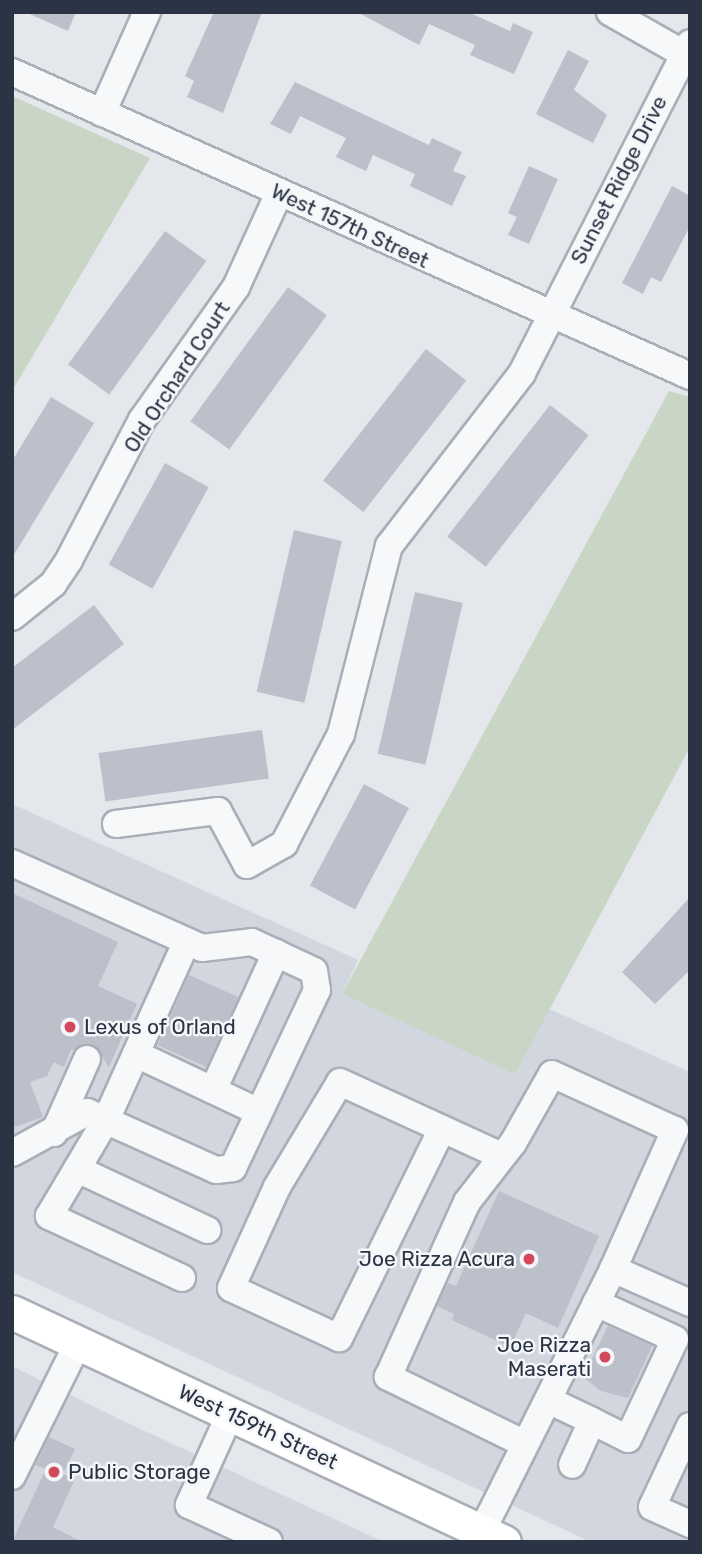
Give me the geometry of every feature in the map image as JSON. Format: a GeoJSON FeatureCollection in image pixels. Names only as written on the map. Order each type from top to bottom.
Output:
{"type":"FeatureCollection","features":[{"type":"Feature","properties":{"kind":"main road","name":"West 159th Street"},"geometry":{"type":"LineString","coordinates":[[12,1312],[493,1536]]}},
{"type":"Feature","properties":{"kind":"street"},"geometry":{"type":"LineString","coordinates":[[102,113],[147,12]]}},
{"type":"Feature","properties":{"kind":"street"},"geometry":{"type":"LineString","coordinates":[[610,12],[687,48]]}},
{"type":"Feature","properties":{"kind":"street","name":"Sunset Ridge Drive"},"geometry":{"type":"LineString","coordinates":[[116,824],[218,811],[247,865],[284,844],[341,734],[389,546],[510,392],[687,48]]}},
{"type":"Feature","properties":{"kind":"street","name":"West 157th Street"},"geometry":{"type":"LineString","coordinates":[[12,72],[548,317],[690,376]]}},
{"type":"Feature","properties":{"kind":"street","name":"Old Orchard Court"},"geometry":{"type":"LineString","coordinates":[[12,617],[53,584],[69,559],[142,421],[236,287],[279,193]]}},
{"type":"Feature","properties":{"kind":"street"},"geometry":{"type":"LineString","coordinates":[[12,863],[202,948],[252,942],[314,971],[317,990],[233,1168],[216,1170],[87,1112],[12,1153]]}},
{"type":"Feature","properties":{"kind":"street"},"geometry":{"type":"LineString","coordinates":[[182,1278],[49,1216],[106,1120],[187,941]]}},
{"type":"Feature","properties":{"kind":"street"},"geometry":{"type":"LineString","coordinates":[[213,1090],[276,953]]}},
{"type":"Feature","properties":{"kind":"street"},"geometry":{"type":"LineString","coordinates":[[136,1054],[259,1112]]}},
{"type":"Feature","properties":{"kind":"street"},"geometry":{"type":"LineString","coordinates":[[54,1132],[87,1059]]}},
{"type":"Feature","properties":{"kind":"street"},"geometry":{"type":"LineString","coordinates":[[493,1536],[526,1444],[613,1269],[674,1130],[552,1074],[502,1156],[467,1202],[388,1377],[526,1444]]}},
{"type":"Feature","properties":{"kind":"street"},"geometry":{"type":"LineString","coordinates":[[442,1129],[339,1338],[231,1287],[277,1187],[340,1082],[502,1156]]}},
{"type":"Feature","properties":{"kind":"street"},"geometry":{"type":"LineString","coordinates":[[77,1169],[206,1230]]}},
{"type":"Feature","properties":{"kind":"street"},"geometry":{"type":"LineString","coordinates":[[613,1269],[690,1303]]}},
{"type":"Feature","properties":{"kind":"street"},"geometry":{"type":"LineString","coordinates":[[548,1400],[628,1439],[675,1339],[596,1303]]}},
{"type":"Feature","properties":{"kind":"street"},"geometry":{"type":"LineString","coordinates":[[12,1476],[78,1343]]}},
{"type":"Feature","properties":{"kind":"street"},"geometry":{"type":"LineString","coordinates":[[230,1414],[189,1505],[269,1542]]}},
{"type":"Feature","properties":{"kind":"street"},"geometry":{"type":"LineString","coordinates":[[572,1465],[592,1422]]}},
{"type":"Feature","properties":{"kind":"street"},"geometry":{"type":"LineString","coordinates":[[690,1426],[652,1507],[690,1524]]}},
{"type":"Feature","properties":{"kind":"shaded area"},"geometry":{"type":"Polygon","coordinates":[[[12,804],[358,960],[342,994],[515,1073],[547,1008],[690,1072],[690,1542],[591,1542],[12,1272],[12,804]]]}},
{"type":"Feature","properties":{"kind":"shaded area"},"geometry":{"type":"Polygon","coordinates":[[[12,1366],[121,1420],[384,1542],[12,1542],[12,1366]]]}},
{"type":"Feature","properties":{"kind":"green space"},"geometry":{"type":"Polygon","coordinates":[[[12,96],[150,158],[12,391],[12,96]]]}},
{"type":"Feature","properties":{"kind":"green space"},"geometry":{"type":"Polygon","coordinates":[[[669,391],[690,397],[690,747],[515,1074],[342,994],[669,391]]]}},
{"type":"Feature","properties":{"kind":"building"},"geometry":{"type":"Polygon","coordinates":[[[25,12],[76,12],[68,31],[25,12]]]}},
{"type":"Feature","properties":{"kind":"building"},"geometry":{"type":"Polygon","coordinates":[[[214,12],[262,12],[223,113],[187,97],[194,81],[185,76],[214,12]]]}},
{"type":"Feature","properties":{"kind":"building"},"geometry":{"type":"Polygon","coordinates":[[[357,12],[468,12],[510,31],[513,23],[533,32],[514,74],[470,55],[475,45],[429,24],[419,45],[357,12]]]}},
{"type":"Feature","properties":{"kind":"building"},"geometry":{"type":"Polygon","coordinates":[[[568,50],[589,61],[574,90],[607,115],[593,143],[536,114],[568,50]]]}},
{"type":"Feature","properties":{"kind":"building"},"geometry":{"type":"Polygon","coordinates":[[[295,82],[429,145],[432,138],[462,152],[453,171],[466,176],[452,206],[410,186],[415,174],[373,155],[366,171],[336,157],[346,138],[300,116],[291,134],[270,124],[295,82]]]}},
{"type":"Feature","properties":{"kind":"building"},"geometry":{"type":"Polygon","coordinates":[[[529,166],[558,179],[529,244],[508,235],[517,217],[508,213],[529,166]]]}},
{"type":"Feature","properties":{"kind":"building"},"geometry":{"type":"Polygon","coordinates":[[[672,186],[690,196],[690,226],[661,282],[651,277],[643,294],[622,283],[672,186]]]}},
{"type":"Feature","properties":{"kind":"building"},"geometry":{"type":"Polygon","coordinates":[[[165,231],[206,261],[109,394],[68,364],[165,231]]]}},
{"type":"Feature","properties":{"kind":"building"},"geometry":{"type":"Polygon","coordinates":[[[288,287],[327,315],[229,450],[190,421],[288,287]]]}},
{"type":"Feature","properties":{"kind":"building"},"geometry":{"type":"Polygon","coordinates":[[[426,349],[466,380],[363,512],[323,481],[426,349]]]}},
{"type":"Feature","properties":{"kind":"building"},"geometry":{"type":"Polygon","coordinates":[[[51,397],[94,423],[12,558],[12,461],[51,397]]]}},
{"type":"Feature","properties":{"kind":"building"},"geometry":{"type":"Polygon","coordinates":[[[550,405],[589,435],[486,567],[447,537],[550,405]]]}},
{"type":"Feature","properties":{"kind":"building"},"geometry":{"type":"Polygon","coordinates":[[[165,463],[209,487],[152,589],[109,564],[165,463]]]}},
{"type":"Feature","properties":{"kind":"building"},"geometry":{"type":"Polygon","coordinates":[[[294,530],[342,541],[304,703],[257,692],[294,530]]]}},
{"type":"Feature","properties":{"kind":"building"},"geometry":{"type":"Polygon","coordinates":[[[415,592],[463,603],[425,765],[378,754],[415,592]]]}},
{"type":"Feature","properties":{"kind":"building"},"geometry":{"type":"Polygon","coordinates":[[[94,605],[124,644],[12,730],[12,668],[94,605]]]}},
{"type":"Feature","properties":{"kind":"building"},"geometry":{"type":"Polygon","coordinates":[[[262,730],[269,779],[105,801],[99,753],[262,730]]]}},
{"type":"Feature","properties":{"kind":"building"},"geometry":{"type":"Polygon","coordinates":[[[364,784],[409,808],[355,909],[310,886],[364,784]]]}},
{"type":"Feature","properties":{"kind":"building","name":"Lexus of Orland"},"geometry":{"type":"Polygon","coordinates":[[[12,893],[118,942],[98,986],[137,1004],[109,1067],[94,1045],[71,1050],[64,1067],[54,1062],[47,1076],[30,1082],[43,1117],[12,1128],[12,893]]]}},
{"type":"Feature","properties":{"kind":"building"},"geometry":{"type":"Polygon","coordinates":[[[690,897],[690,970],[655,1004],[622,972],[690,897]]]}},
{"type":"Feature","properties":{"kind":"building"},"geometry":{"type":"Polygon","coordinates":[[[189,975],[238,997],[207,1067],[158,1045],[189,975]]]}},
{"type":"Feature","properties":{"kind":"building","name":"Joe Rizza Acura"},"geometry":{"type":"Polygon","coordinates":[[[499,1191],[599,1236],[558,1328],[526,1313],[510,1347],[452,1320],[454,1314],[437,1306],[448,1283],[456,1286],[499,1191]]]}},
{"type":"Feature","properties":{"kind":"building"},"geometry":{"type":"Polygon","coordinates":[[[608,1326],[652,1346],[628,1398],[601,1391],[583,1377],[608,1326]]]}},
{"type":"Feature","properties":{"kind":"building"},"geometry":{"type":"Polygon","coordinates":[[[49,1437],[75,1449],[63,1474],[75,1479],[53,1527],[82,1542],[12,1542],[46,1469],[35,1465],[49,1437]]]}},
{"type":"Feature","properties":{"kind":"place","name":"Lexus of Orland"},"geometry":{"type":"Point","coordinates":[70,1027]}},
{"type":"Feature","properties":{"kind":"place","name":"Joe Rizza Acura"},"geometry":{"type":"Point","coordinates":[529,1259]}},
{"type":"Feature","properties":{"kind":"place","name":"Joe Rizza Maserati"},"geometry":{"type":"Point","coordinates":[605,1357]}},
{"type":"Feature","properties":{"kind":"place","name":"Public Storage"},"geometry":{"type":"Point","coordinates":[54,1472]}}]}
